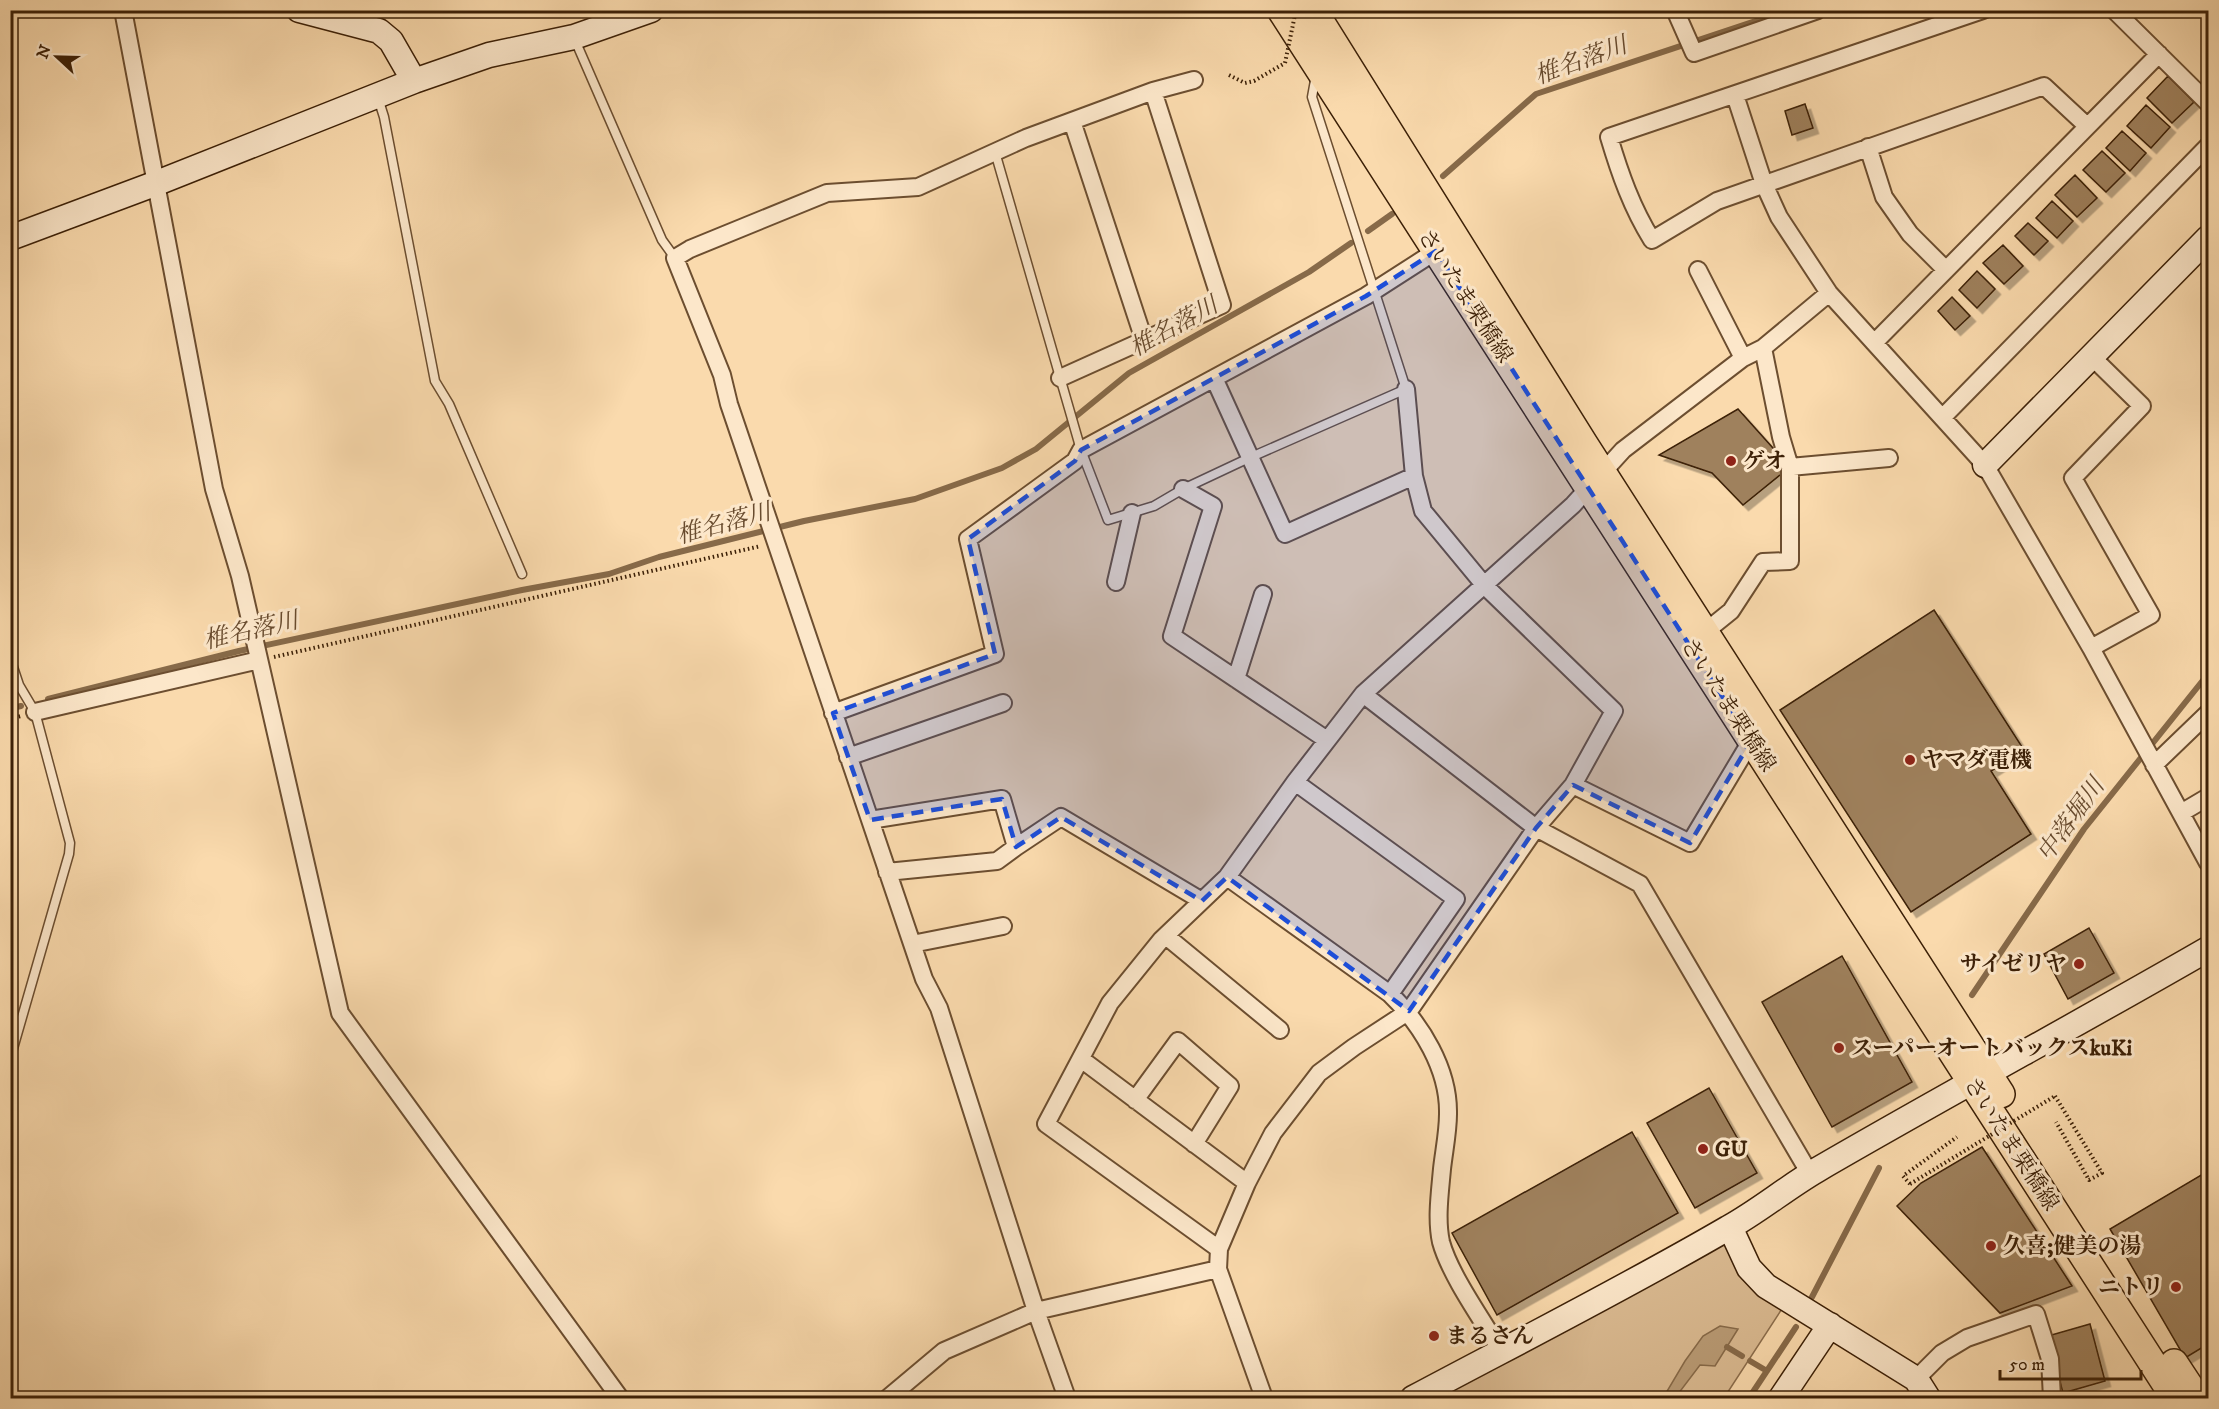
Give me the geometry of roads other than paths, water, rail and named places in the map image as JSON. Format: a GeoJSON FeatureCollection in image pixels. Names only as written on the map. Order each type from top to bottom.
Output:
{"type":"FeatureCollection","features":[{"type":"Feature","properties":{"kind":"main road","name":"さいたま栗橋線"},"geometry":{"type":"LineString","coordinates":[[1281,10],[1436,251],[1595,481],[1705,632],[2175,1398]]}},
{"type":"Feature","properties":{"kind":"main road","name":"さいたま栗橋線"},"geometry":{"type":"LineString","coordinates":[[1313,10],[1751,741],[2197,1398]]}},
{"type":"Feature","properties":{"kind":"street"},"geometry":{"type":"LineString","coordinates":[[123,10],[214,489],[240,576],[339,1013],[620,1398]]}},
{"type":"Feature","properties":{"kind":"street"},"geometry":{"type":"LineString","coordinates":[[299,10],[379,31],[391,41],[414,81]]}},
{"type":"Feature","properties":{"kind":"street"},"geometry":{"type":"LineString","coordinates":[[10,238],[414,81],[489,55],[574,37],[651,10]]}},
{"type":"Feature","properties":{"kind":"street"},"geometry":{"type":"LineString","coordinates":[[1675,10],[1694,53],[1818,10]]}},
{"type":"Feature","properties":{"kind":"street"},"geometry":{"type":"LineString","coordinates":[[1983,10],[1609,137],[1623,182],[1637,216],[1652,240],[1718,201],[2044,86],[2087,126]]}},
{"type":"Feature","properties":{"kind":"street"},"geometry":{"type":"LineString","coordinates":[[2114,10],[2208,103]]}},
{"type":"Feature","properties":{"kind":"street"},"geometry":{"type":"LineString","coordinates":[[1875,342],[2159,54]]}},
{"type":"Feature","properties":{"kind":"street"},"geometry":{"type":"LineString","coordinates":[[1067,1398],[1036,1311],[939,1008],[924,979],[887,872],[729,404],[722,375],[675,258],[690,249],[827,194],[918,187],[995,152],[1072,122],[1153,91],[1194,80]]}},
{"type":"Feature","properties":{"kind":"street"},"geometry":{"type":"LineString","coordinates":[[1060,378],[1222,305],[1153,91]]}},
{"type":"Feature","properties":{"kind":"street"},"geometry":{"type":"LineString","coordinates":[[1735,95],[1764,184],[1779,217],[1829,293],[1985,465],[2091,648],[2208,860]]}},
{"type":"Feature","properties":{"kind":"street"},"geometry":{"type":"LineString","coordinates":[[1072,122],[1144,340]]}},
{"type":"Feature","properties":{"kind":"street"},"geometry":{"type":"LineString","coordinates":[[1943,417],[2208,146]]}},
{"type":"Feature","properties":{"kind":"street"},"geometry":{"type":"LineString","coordinates":[[1868,147],[1884,197],[1910,234],[1946,270]]}},
{"type":"Feature","properties":{"kind":"street"},"geometry":{"type":"LineString","coordinates":[[1985,465],[2208,238]]}},
{"type":"Feature","properties":{"kind":"street"},"geometry":{"type":"LineString","coordinates":[[833,713],[995,654],[968,539],[1075,461],[1081,450],[1374,291],[1436,251]]}},
{"type":"Feature","properties":{"kind":"street"},"geometry":{"type":"LineString","coordinates":[[1698,270],[1743,358]]}},
{"type":"Feature","properties":{"kind":"street"},"geometry":{"type":"LineString","coordinates":[[1219,1250],[1046,1124],[1110,1003],[1166,936],[1227,877],[1295,782],[1364,694],[1485,586],[1595,481],[1623,450],[1743,358],[1763,348],[1829,293]]}},
{"type":"Feature","properties":{"kind":"street"},"geometry":{"type":"LineString","coordinates":[[1705,632],[1731,611],[1763,562],[1790,561],[1790,467],[1781,437],[1763,348]]}},
{"type":"Feature","properties":{"kind":"street"},"geometry":{"type":"LineString","coordinates":[[2091,356],[2142,406],[2073,478],[2151,615],[2091,648]]}},
{"type":"Feature","properties":{"kind":"street"},"geometry":{"type":"LineString","coordinates":[[1214,378],[1285,534],[1414,476]]}},
{"type":"Feature","properties":{"kind":"street"},"geometry":{"type":"LineString","coordinates":[[1264,1398],[1218,1269],[1219,1250],[1247,1183],[1273,1133],[1319,1073],[1409,1011],[1536,828],[1574,785],[1614,711],[1485,586],[1423,510],[1414,476],[1406,389]]}},
{"type":"Feature","properties":{"kind":"street"},"geometry":{"type":"LineString","coordinates":[[1790,467],[1889,458]]}},
{"type":"Feature","properties":{"kind":"street"},"geometry":{"type":"LineString","coordinates":[[1183,489],[1214,506],[1172,636],[1327,740]]}},
{"type":"Feature","properties":{"kind":"street"},"geometry":{"type":"LineString","coordinates":[[1116,582],[1132,513]]}},
{"type":"Feature","properties":{"kind":"street"},"geometry":{"type":"LineString","coordinates":[[1236,679],[1263,594]]}},
{"type":"Feature","properties":{"kind":"street"},"geometry":{"type":"LineString","coordinates":[[35,712],[259,660]]}},
{"type":"Feature","properties":{"kind":"street"},"geometry":{"type":"LineString","coordinates":[[1364,694],[1536,828],[1640,884],[1810,1174]]}},
{"type":"Feature","properties":{"kind":"street"},"geometry":{"type":"LineString","coordinates":[[848,757],[1003,703]]}},
{"type":"Feature","properties":{"kind":"street"},"geometry":{"type":"LineString","coordinates":[[2154,765],[2208,713]]}},
{"type":"Feature","properties":{"kind":"street"},"geometry":{"type":"LineString","coordinates":[[1574,785],[1690,843],[1751,741]]}},
{"type":"Feature","properties":{"kind":"street"},"geometry":{"type":"LineString","coordinates":[[1295,782],[1456,899],[1390,994]]}},
{"type":"Feature","properties":{"kind":"street"},"geometry":{"type":"LineString","coordinates":[[2181,813],[2208,797]]}},
{"type":"Feature","properties":{"kind":"street"},"geometry":{"type":"LineString","coordinates":[[870,820],[1002,799],[1016,847]]}},
{"type":"Feature","properties":{"kind":"street"},"geometry":{"type":"LineString","coordinates":[[887,872],[997,861],[1061,817],[1202,901]]}},
{"type":"Feature","properties":{"kind":"street"},"geometry":{"type":"LineString","coordinates":[[1227,877],[1390,994],[1409,1011],[1431,1048],[1443,1078],[1448,1113],[1439,1205],[1441,1242],[1456,1277],[1501,1351]]}},
{"type":"Feature","properties":{"kind":"street"},"geometry":{"type":"LineString","coordinates":[[912,944],[1003,926]]}},
{"type":"Feature","properties":{"kind":"street"},"geometry":{"type":"LineString","coordinates":[[1166,936],[1280,1030]]}},
{"type":"Feature","properties":{"kind":"street"},"geometry":{"type":"LineString","coordinates":[[1413,1398],[1730,1227],[1810,1174],[2208,949]]}},
{"type":"Feature","properties":{"kind":"street"},"geometry":{"type":"LineString","coordinates":[[1135,1100],[1178,1041],[1230,1086],[1194,1143]]}},
{"type":"Feature","properties":{"kind":"street"},"geometry":{"type":"LineString","coordinates":[[1081,1059],[1247,1183]]}},
{"type":"Feature","properties":{"kind":"street"},"geometry":{"type":"LineString","coordinates":[[1730,1227],[1749,1268],[1766,1287],[1830,1325],[1922,1389],[1942,1353],[1967,1338],[2036,1314],[2050,1359],[2052,1398]]}},
{"type":"Feature","properties":{"kind":"street"},"geometry":{"type":"LineString","coordinates":[[888,1398],[944,1351],[1036,1311],[1218,1269]]}},
{"type":"Feature","properties":{"kind":"street"},"geometry":{"type":"LineString","coordinates":[[1781,1398],[1830,1325]]}},
{"type":"Feature","properties":{"kind":"lane"},"geometry":{"type":"LineString","coordinates":[[574,37],[597,95],[662,240],[675,258]]}},
{"type":"Feature","properties":{"kind":"lane"},"geometry":{"type":"LineString","coordinates":[[995,152],[1081,450],[1108,520],[1154,506],[1183,489],[1249,458],[1406,389],[1312,97],[1317,66]]}},
{"type":"Feature","properties":{"kind":"lane"},"geometry":{"type":"LineString","coordinates":[[377,95],[384,117],[435,381],[449,404],[522,574]]}},
{"type":"Feature","properties":{"kind":"lane"},"geometry":{"type":"LineString","coordinates":[[10,658],[20,685],[35,712],[70,843],[69,854],[10,1059]]}},
{"type":"Feature","properties":{"kind":"waterway","name":"椎名落川"},"geometry":{"type":"LineString","coordinates":[[1443,176],[1536,94],[1789,10]]}},
{"type":"Feature","properties":{"kind":"waterway","name":"椎名落川"},"geometry":{"type":"LineString","coordinates":[[2203,10],[2208,16]]}},
{"type":"Feature","properties":{"kind":"waterway","name":"椎名落川"},"geometry":{"type":"LineString","coordinates":[[1368,231],[1392,214]]}},
{"type":"Feature","properties":{"kind":"waterway","name":"椎名落川"},"geometry":{"type":"LineString","coordinates":[[48,699],[239,651],[522,590],[609,574],[659,557],[804,521],[915,499],[1002,468],[1036,449],[1129,373],[1309,272],[1351,243]]}},
{"type":"Feature","properties":{"kind":"waterway","name":"中落堀川"},"geometry":{"type":"LineString","coordinates":[[1972,995],[2084,829],[2208,674]]}},
{"type":"Feature","properties":{"kind":"waterway","name":"椎名落川"},"geometry":{"type":"LineString","coordinates":[[12,708],[21,706]]}},
{"type":"Feature","properties":{"kind":"waterway","name":"中落堀川"},"geometry":{"type":"LineString","coordinates":[[1812,1297],[1879,1168]]}},
{"type":"Feature","properties":{"kind":"waterway","name":"中落堀川"},"geometry":{"type":"LineString","coordinates":[[1749,1398],[1796,1327]]}},
{"type":"Feature","properties":{"kind":"waterway"},"geometry":{"type":"LineString","coordinates":[[1727,1347],[1742,1356]]}},
{"type":"Feature","properties":{"kind":"waterway"},"geometry":{"type":"LineString","coordinates":[[1750,1361],[1767,1371]]}},
{"type":"Feature","properties":{"kind":"place","name":"ゲオ"},"geometry":{"type":"Point","coordinates":[1731,461]}},
{"type":"Feature","properties":{"kind":"place","name":"ヤマダ電機"},"geometry":{"type":"Point","coordinates":[1910,760]}},
{"type":"Feature","properties":{"kind":"place","name":"サイゼリヤ"},"geometry":{"type":"Point","coordinates":[2079,964]}},
{"type":"Feature","properties":{"kind":"place","name":"スーパーオートバックスkuKi"},"geometry":{"type":"Point","coordinates":[1839,1048]}},
{"type":"Feature","properties":{"kind":"place","name":"GU"},"geometry":{"type":"Point","coordinates":[1703,1149]}},
{"type":"Feature","properties":{"kind":"place","name":"久喜;健美の湯"},"geometry":{"type":"Point","coordinates":[1991,1246]}},
{"type":"Feature","properties":{"kind":"place","name":"ニトリ"},"geometry":{"type":"Point","coordinates":[2176,1287]}},
{"type":"Feature","properties":{"kind":"place","name":"まるさん"},"geometry":{"type":"Point","coordinates":[1434,1336]}}]}
